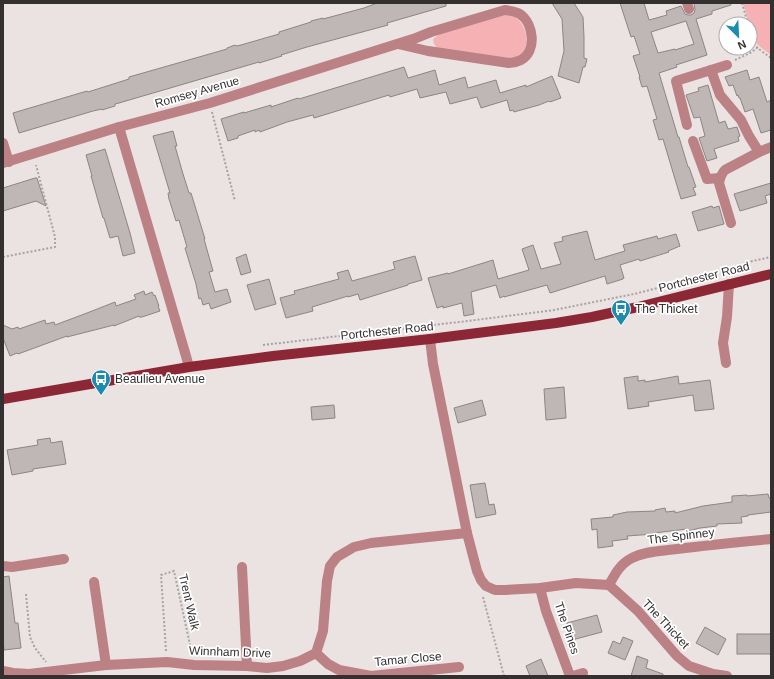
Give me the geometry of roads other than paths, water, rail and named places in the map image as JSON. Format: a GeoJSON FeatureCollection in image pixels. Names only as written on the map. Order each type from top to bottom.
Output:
{"type":"FeatureCollection","features":[{"type":"Feature","properties":{"kind":"main road","name":"Portchester Road"},"geometry":{"type":"LineString","coordinates":[[3,399],[189,367],[519,328],[592,317],[669,300],[771,274]]}},
{"type":"Feature","properties":{"kind":"street","name":"Romsey Avenue"},"geometry":{"type":"LineString","coordinates":[[6,162],[119,127],[210,104],[431,32],[504,10],[512,11],[524,18],[530,27],[532,40],[528,54],[522,60],[508,63],[428,51],[398,44]]}},
{"type":"Feature","properties":{"kind":"street"},"geometry":{"type":"LineString","coordinates":[[687,125],[676,81],[727,64]]}},
{"type":"Feature","properties":{"kind":"street"},"geometry":{"type":"LineString","coordinates":[[711,70],[720,95],[741,120],[759,152]]}},
{"type":"Feature","properties":{"kind":"street"},"geometry":{"type":"LineString","coordinates":[[119,127],[189,367]]}},
{"type":"Feature","properties":{"kind":"street"},"geometry":{"type":"LineString","coordinates":[[693,141],[707,178],[720,178]]}},
{"type":"Feature","properties":{"kind":"street"},"geometry":{"type":"LineString","coordinates":[[3,143],[6,162]]}},
{"type":"Feature","properties":{"kind":"street"},"geometry":{"type":"LineString","coordinates":[[731,223],[719,183],[721,174],[725,170],[771,147]]}},
{"type":"Feature","properties":{"kind":"street"},"geometry":{"type":"LineString","coordinates":[[726,363],[723,343],[728,284]]}},
{"type":"Feature","properties":{"kind":"street"},"geometry":{"type":"LineString","coordinates":[[430,339],[467,533],[476,571],[481,580],[486,586],[495,590],[540,588],[576,583],[608,585]]}},
{"type":"Feature","properties":{"kind":"street"},"geometry":{"type":"LineString","coordinates":[[316,653],[323,631],[327,581],[330,566],[337,557],[354,547],[371,543],[467,533]]}},
{"type":"Feature","properties":{"kind":"street","name":"The Spinney"},"geometry":{"type":"LineString","coordinates":[[608,585],[623,564],[646,553],[771,539]]}},
{"type":"Feature","properties":{"kind":"street"},"geometry":{"type":"LineString","coordinates":[[3,566],[12,567],[64,559]]}},
{"type":"Feature","properties":{"kind":"street"},"geometry":{"type":"LineString","coordinates":[[242,567],[247,666]]}},
{"type":"Feature","properties":{"kind":"street"},"geometry":{"type":"LineString","coordinates":[[94,582],[106,665]]}},
{"type":"Feature","properties":{"kind":"street","name":"The Thicket"},"geometry":{"type":"LineString","coordinates":[[608,585],[638,611],[677,656],[689,666],[713,674],[727,676]]}},
{"type":"Feature","properties":{"kind":"street","name":"The Pines"},"geometry":{"type":"LineString","coordinates":[[540,588],[546,611],[570,676]]}},
{"type":"Feature","properties":{"kind":"street","name":"Winnham Drive"},"geometry":{"type":"LineString","coordinates":[[3,671],[29,674],[106,665],[167,662],[194,665],[267,668],[283,666],[300,661],[316,653]]}},
{"type":"Feature","properties":{"kind":"street","name":"Tamar Close"},"geometry":{"type":"LineString","coordinates":[[316,653],[328,664],[339,670],[372,676],[459,667]]}},
{"type":"Feature","properties":{"kind":"place","name":"The Thicket"},"geometry":{"type":"Point","coordinates":[621,326]}},
{"type":"Feature","properties":{"kind":"place","name":"Beaulieu Avenue"},"geometry":{"type":"Point","coordinates":[101,396]}}]}
